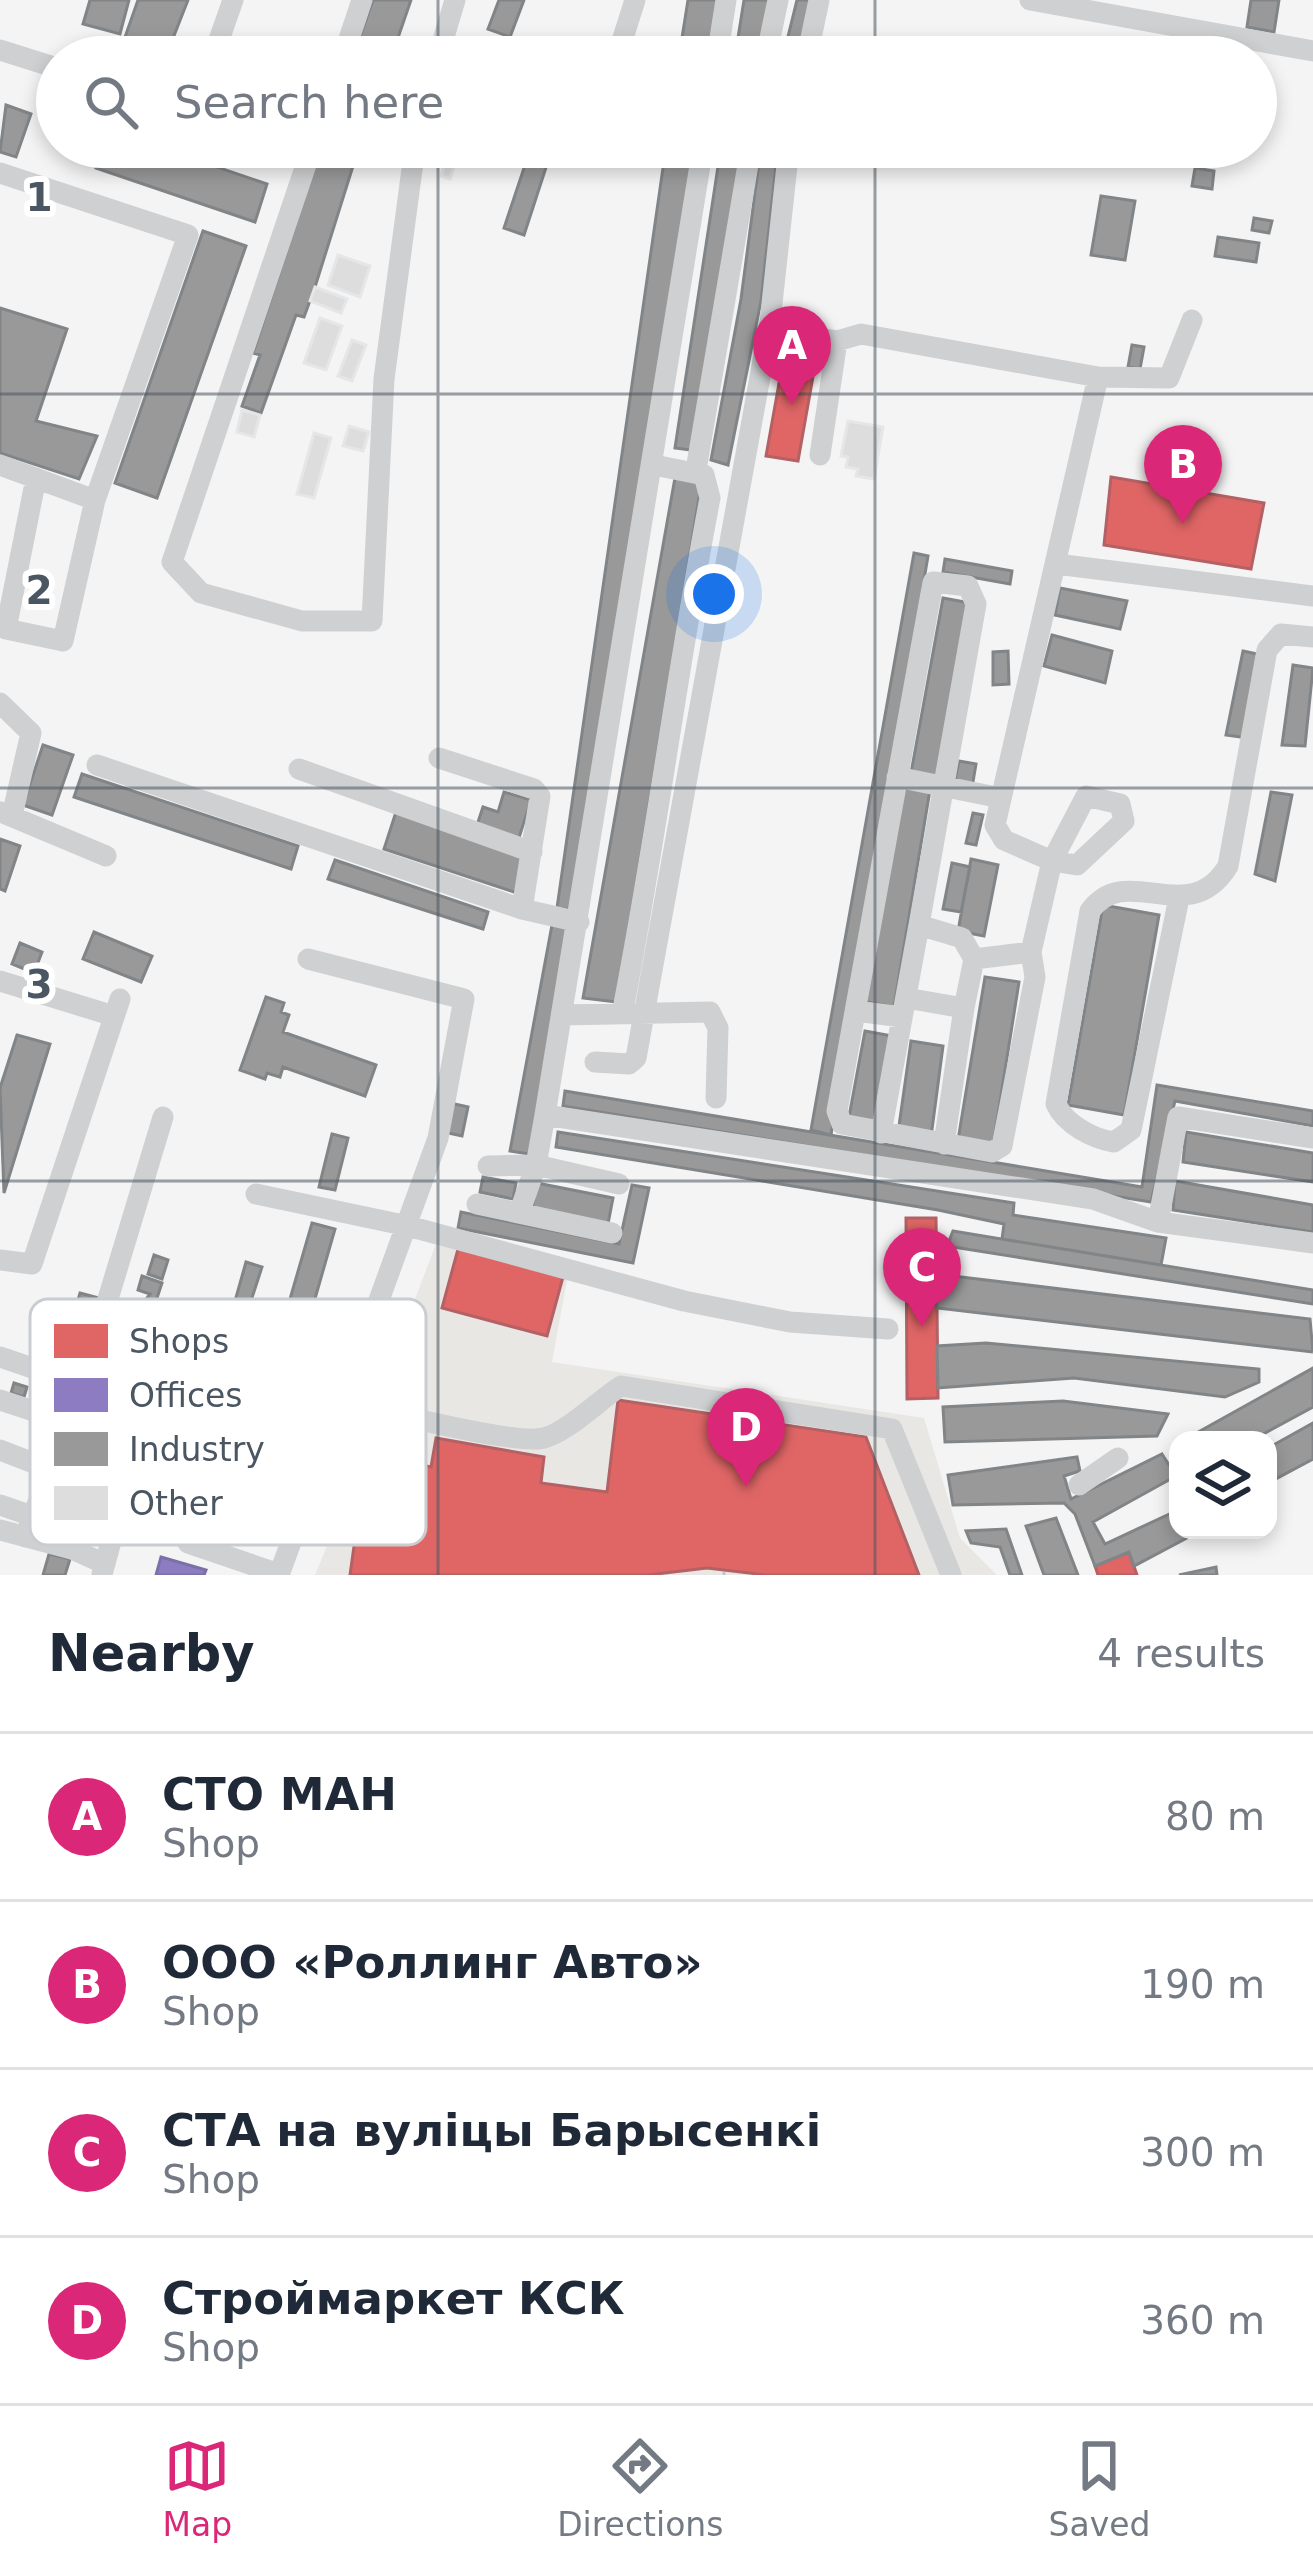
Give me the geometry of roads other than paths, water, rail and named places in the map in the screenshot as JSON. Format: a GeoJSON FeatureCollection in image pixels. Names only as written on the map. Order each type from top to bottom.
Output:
{"type":"FeatureCollection","features":[{"type":"Feature","properties":{"kind":"street"},"geometry":{"type":"LineString","coordinates":[[220,36],[233,0]]}},
{"type":"Feature","properties":{"kind":"street"},"geometry":{"type":"LineString","coordinates":[[350,36],[362,0]]}},
{"type":"Feature","properties":{"kind":"street"},"geometry":{"type":"LineString","coordinates":[[444,36],[455,0]]}},
{"type":"Feature","properties":{"kind":"street"},"geometry":{"type":"LineString","coordinates":[[624,36],[635,0]]}},
{"type":"Feature","properties":{"kind":"street"},"geometry":{"type":"LineString","coordinates":[[720,36],[726,0]]}},
{"type":"Feature","properties":{"kind":"street"},"geometry":{"type":"LineString","coordinates":[[770,36],[778,0]]}},
{"type":"Feature","properties":{"kind":"street"},"geometry":{"type":"LineString","coordinates":[[811,36],[819,0]]}},
{"type":"Feature","properties":{"kind":"street"},"geometry":{"type":"LineString","coordinates":[[1030,0],[1230,36]]}},
{"type":"Feature","properties":{"kind":"street"},"geometry":{"type":"LineString","coordinates":[[1277,45],[1313,51]]}},
{"type":"Feature","properties":{"kind":"street"},"geometry":{"type":"LineString","coordinates":[[0,50],[36,61]]}},
{"type":"Feature","properties":{"kind":"street"},"geometry":{"type":"LineString","coordinates":[[305,168],[172,562],[201,593],[302,621],[372,621],[384,379],[412,168]]}},
{"type":"Feature","properties":{"kind":"street"},"geometry":{"type":"LineString","coordinates":[[520,1211],[536,1165],[579,922],[701,168]]}},
{"type":"Feature","properties":{"kind":"street"},"geometry":{"type":"LineString","coordinates":[[696,470],[747,168]]}},
{"type":"Feature","properties":{"kind":"street"},"geometry":{"type":"LineString","coordinates":[[633,1014],[769,331],[787,168]]}},
{"type":"Feature","properties":{"kind":"street"},"geometry":{"type":"LineString","coordinates":[[0,173],[188,235],[95,500],[63,641],[6,629],[36,478]]}},
{"type":"Feature","properties":{"kind":"street"},"geometry":{"type":"LineString","coordinates":[[769,331],[837,341],[861,334],[1098,377],[1169,379],[1192,320]]}},
{"type":"Feature","properties":{"kind":"street"},"geometry":{"type":"LineString","coordinates":[[820,455],[837,341]]}},
{"type":"Feature","properties":{"kind":"street"},"geometry":{"type":"LineString","coordinates":[[881,1132],[976,604],[968,586],[944,580],[929,588],[838,1118],[847,1127],[944,1144],[992,1152],[1002,1146],[1035,977],[1031,952],[1052,861],[998,834],[1001,798],[1098,377]]}},
{"type":"Feature","properties":{"kind":"street"},"geometry":{"type":"LineString","coordinates":[[0,465],[95,500]]}},
{"type":"Feature","properties":{"kind":"street"},"geometry":{"type":"LineString","coordinates":[[596,1062],[634,1062],[633,1014],[683,640],[710,498],[708,479],[696,470],[654,465]]}},
{"type":"Feature","properties":{"kind":"street"},"geometry":{"type":"LineString","coordinates":[[1056,564],[1313,596]]}},
{"type":"Feature","properties":{"kind":"street"},"geometry":{"type":"LineString","coordinates":[[1179,898],[1131,1130],[1114,1142],[1104,1141],[1066,1120],[1056,1104],[1090,911],[1098,900],[1123,890],[1179,898],[1219,882],[1228,866],[1267,650],[1281,634],[1313,637]]}},
{"type":"Feature","properties":{"kind":"street"},"geometry":{"type":"LineString","coordinates":[[0,703],[32,733],[6,814],[106,856]]}},
{"type":"Feature","properties":{"kind":"street"},"geometry":{"type":"LineString","coordinates":[[439,758],[534,790],[542,805],[522,909]]}},
{"type":"Feature","properties":{"kind":"street"},"geometry":{"type":"LineString","coordinates":[[97,765],[522,909],[579,922]]}},
{"type":"Feature","properties":{"kind":"street"},"geometry":{"type":"LineString","coordinates":[[299,769],[532,853]]}},
{"type":"Feature","properties":{"kind":"street"},"geometry":{"type":"LineString","coordinates":[[897,777],[1001,798]]}},
{"type":"Feature","properties":{"kind":"street"},"geometry":{"type":"LineString","coordinates":[[919,925],[967,941],[974,959],[944,1144]]}},
{"type":"Feature","properties":{"kind":"street"},"geometry":{"type":"LineString","coordinates":[[974,959],[1031,952]]}},
{"type":"Feature","properties":{"kind":"street"},"geometry":{"type":"LineString","coordinates":[[308,958],[464,999],[437,1138],[382,1299]]}},
{"type":"Feature","properties":{"kind":"street"},"geometry":{"type":"LineString","coordinates":[[0,982],[117,1008],[32,1264],[0,1260]]}},
{"type":"Feature","properties":{"kind":"street"},"geometry":{"type":"LineString","coordinates":[[856,1011],[964,1008]]}},
{"type":"Feature","properties":{"kind":"street"},"geometry":{"type":"LineString","coordinates":[[562,1016],[702,1010],[716,1018],[716,1098]]}},
{"type":"Feature","properties":{"kind":"street"},"geometry":{"type":"LineString","coordinates":[[545,1114],[1093,1199],[1158,1222],[1313,1243]]}},
{"type":"Feature","properties":{"kind":"street"},"geometry":{"type":"LineString","coordinates":[[108,1299],[163,1117]]}},
{"type":"Feature","properties":{"kind":"street"},"geometry":{"type":"LineString","coordinates":[[1158,1222],[1178,1117],[1313,1138]]}},
{"type":"Feature","properties":{"kind":"street"},"geometry":{"type":"LineString","coordinates":[[488,1166],[536,1165],[619,1184]]}},
{"type":"Feature","properties":{"kind":"street"},"geometry":{"type":"LineString","coordinates":[[256,1194],[408,1226],[684,1301],[790,1322],[889,1330]]}},
{"type":"Feature","properties":{"kind":"street"},"geometry":{"type":"LineString","coordinates":[[477,1204],[612,1233]]}},
{"type":"Feature","properties":{"kind":"street"},"geometry":{"type":"LineString","coordinates":[[1,1359],[30,1368]]}},
{"type":"Feature","properties":{"kind":"street"},"geometry":{"type":"LineString","coordinates":[[426,1417],[543,1438],[622,1386],[892,1429],[951,1575]]}},
{"type":"Feature","properties":{"kind":"street"},"geometry":{"type":"LineString","coordinates":[[0,1400],[30,1410]]}},
{"type":"Feature","properties":{"kind":"street"},"geometry":{"type":"LineString","coordinates":[[0,1450],[30,1462]]}},
{"type":"Feature","properties":{"kind":"street"},"geometry":{"type":"LineString","coordinates":[[1079,1485],[1118,1458]]}},
{"type":"Feature","properties":{"kind":"street"},"geometry":{"type":"LineString","coordinates":[[0,1505],[30,1528]]}},
{"type":"Feature","properties":{"kind":"street"},"geometry":{"type":"LineString","coordinates":[[27,1526],[30,1518]]}},
{"type":"Feature","properties":{"kind":"street"},"geometry":{"type":"LineString","coordinates":[[0,1530],[27,1526]]}},
{"type":"Feature","properties":{"kind":"street"},"geometry":{"type":"LineString","coordinates":[[60,1545],[104,1570]]}},
{"type":"Feature","properties":{"kind":"street"},"geometry":{"type":"LineString","coordinates":[[194,1545],[279,1574],[291,1545]]}},
{"type":"Feature","properties":{"kind":"place","name":"СТО МАН"},"geometry":{"type":"Point","coordinates":[792,405]}},
{"type":"Feature","properties":{"kind":"place","name":"ООО «Роллинг Авто»"},"geometry":{"type":"Point","coordinates":[1183,524]}},
{"type":"Feature","properties":{"kind":"place","name":"СТА на вуліцы Барысенкі"},"geometry":{"type":"Point","coordinates":[922,1327]}},
{"type":"Feature","properties":{"kind":"place","name":"Строймаркет КСК"},"geometry":{"type":"Point","coordinates":[746,1487]}}]}
